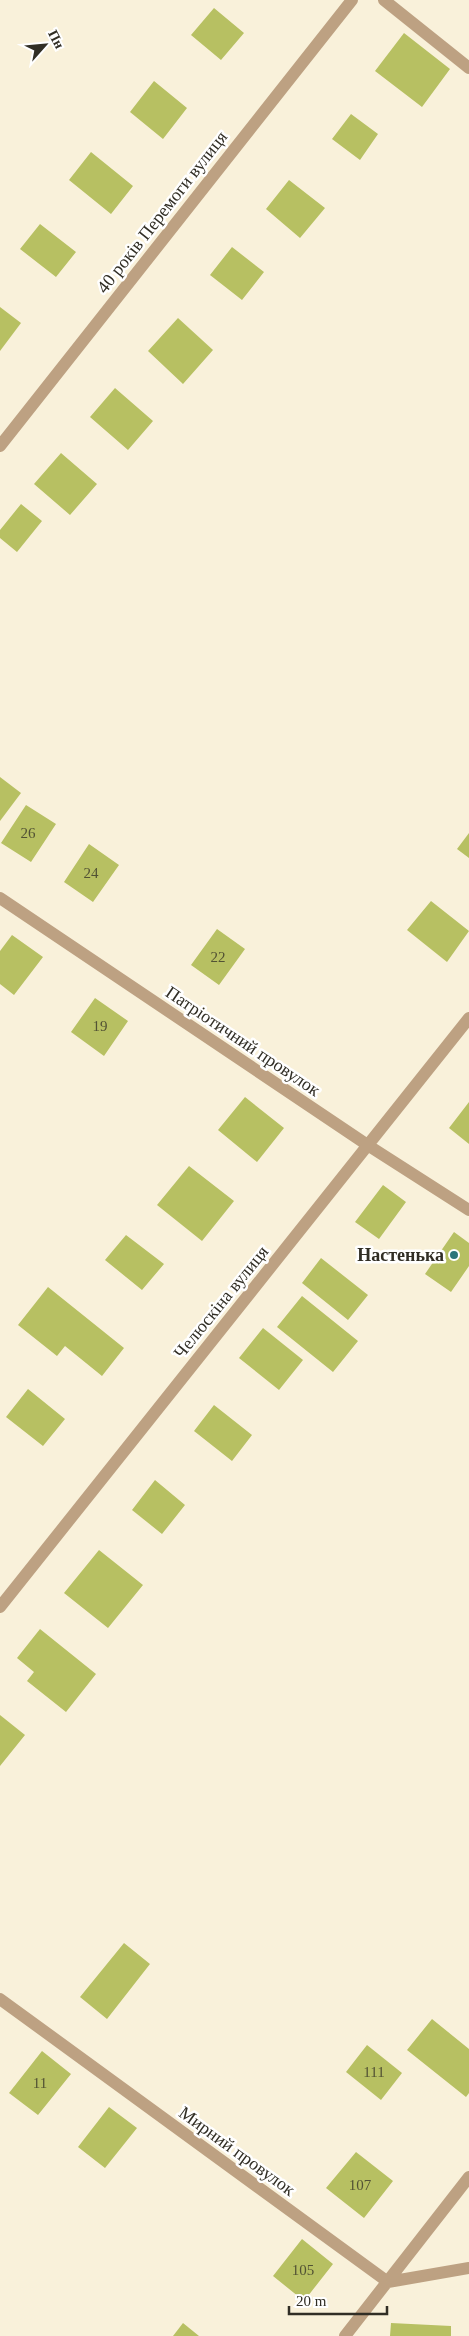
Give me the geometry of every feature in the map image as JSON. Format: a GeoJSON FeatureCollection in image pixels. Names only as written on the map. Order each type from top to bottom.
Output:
{"type":"FeatureCollection","features":[{"type":"Feature","properties":{"kind":"street","name":"40 років Перемоги вулиця"},"geometry":{"type":"LineString","coordinates":[[0,446],[352,0]]}},
{"type":"Feature","properties":{"kind":"street"},"geometry":{"type":"LineString","coordinates":[[384,0],[469,68]]}},
{"type":"Feature","properties":{"kind":"street","name":"Патріотичний провулок"},"geometry":{"type":"LineString","coordinates":[[0,898],[369,1146],[469,1210]]}},
{"type":"Feature","properties":{"kind":"street","name":"Челюскіна вулиця"},"geometry":{"type":"LineString","coordinates":[[0,1607],[369,1146],[469,1018]]}},
{"type":"Feature","properties":{"kind":"street","name":"Мирний провулок"},"geometry":{"type":"LineString","coordinates":[[0,1999],[388,2282]]}},
{"type":"Feature","properties":{"kind":"street"},"geometry":{"type":"LineString","coordinates":[[345,2336],[469,2177]]}},
{"type":"Feature","properties":{"kind":"street"},"geometry":{"type":"LineString","coordinates":[[388,2282],[469,2268]]}},
{"type":"Feature","properties":{"kind":"building"},"geometry":{"type":"Polygon","coordinates":[[[214,8],[244,33],[221,60],[191,35],[214,8]]]}},
{"type":"Feature","properties":{"kind":"building"},"geometry":{"type":"Polygon","coordinates":[[[404,33],[450,69],[422,107],[375,71],[404,33]]]}},
{"type":"Feature","properties":{"kind":"building"},"geometry":{"type":"Polygon","coordinates":[[[154,81],[187,108],[163,139],[130,112],[154,81]]]}},
{"type":"Feature","properties":{"kind":"building"},"geometry":{"type":"Polygon","coordinates":[[[351,114],[378,134],[360,160],[332,139],[351,114]]]}},
{"type":"Feature","properties":{"kind":"building"},"geometry":{"type":"Polygon","coordinates":[[[91,152],[133,186],[111,214],[69,180],[91,152]]]}},
{"type":"Feature","properties":{"kind":"building"},"geometry":{"type":"Polygon","coordinates":[[[289,180],[325,208],[300,238],[266,209],[289,180]]]}},
{"type":"Feature","properties":{"kind":"building"},"geometry":{"type":"Polygon","coordinates":[[[40,224],[76,252],[56,277],[20,249],[40,224]]]}},
{"type":"Feature","properties":{"kind":"building"},"geometry":{"type":"Polygon","coordinates":[[[232,247],[264,272],[242,300],[210,275],[232,247]]]}},
{"type":"Feature","properties":{"kind":"building"},"geometry":{"type":"Polygon","coordinates":[[[0,307],[21,323],[0,351],[0,307]]]}},
{"type":"Feature","properties":{"kind":"building"},"geometry":{"type":"Polygon","coordinates":[[[178,318],[213,350],[183,384],[148,351],[178,318]]]}},
{"type":"Feature","properties":{"kind":"building"},"geometry":{"type":"Polygon","coordinates":[[[115,388],[153,421],[128,450],[90,417],[115,388]]]}},
{"type":"Feature","properties":{"kind":"building"},"geometry":{"type":"Polygon","coordinates":[[[61,453],[97,484],[70,515],[34,484],[61,453]]]}},
{"type":"Feature","properties":{"kind":"building"},"geometry":{"type":"Polygon","coordinates":[[[21,504],[42,521],[17,552],[0,538],[0,530],[21,504]]]}},
{"type":"Feature","properties":{"kind":"building"},"geometry":{"type":"Polygon","coordinates":[[[0,777],[21,793],[0,821],[0,777]]]}},
{"type":"Feature","properties":{"kind":"building"},"geometry":{"type":"Polygon","coordinates":[[[26,805],[56,824],[31,862],[1,843],[26,805]]]}},
{"type":"Feature","properties":{"kind":"building"},"geometry":{"type":"Polygon","coordinates":[[[469,833],[469,858],[457,849],[469,833]]]}},
{"type":"Feature","properties":{"kind":"building"},"geometry":{"type":"Polygon","coordinates":[[[89,844],[119,865],[93,902],[64,882],[89,844]]]}},
{"type":"Feature","properties":{"kind":"building"},"geometry":{"type":"Polygon","coordinates":[[[431,901],[469,931],[447,962],[407,930],[431,901]]]}},
{"type":"Feature","properties":{"kind":"building"},"geometry":{"type":"Polygon","coordinates":[[[217,929],[245,949],[219,985],[191,965],[217,929]]]}},
{"type":"Feature","properties":{"kind":"building"},"geometry":{"type":"Polygon","coordinates":[[[12,935],[43,957],[14,995],[0,984],[0,951],[12,935]]]}},
{"type":"Feature","properties":{"kind":"building"},"geometry":{"type":"Polygon","coordinates":[[[95,998],[128,1021],[104,1056],[71,1032],[95,998]]]}},
{"type":"Feature","properties":{"kind":"building"},"geometry":{"type":"Polygon","coordinates":[[[245,1097],[284,1128],[257,1162],[218,1130],[245,1097]]]}},
{"type":"Feature","properties":{"kind":"building"},"geometry":{"type":"Polygon","coordinates":[[[469,1102],[469,1144],[449,1128],[469,1102]]]}},
{"type":"Feature","properties":{"kind":"building"},"geometry":{"type":"Polygon","coordinates":[[[189,1166],[234,1201],[202,1241],[157,1205],[189,1166]]]}},
{"type":"Feature","properties":{"kind":"building","name":"Настенька"},"geometry":{"type":"Polygon","coordinates":[[[383,1185],[406,1202],[379,1239],[355,1222],[383,1185]]]}},
{"type":"Feature","properties":{"kind":"building","name":"Настенька"},"geometry":{"type":"Polygon","coordinates":[[[454,1232],[469,1243],[469,1266],[451,1292],[425,1274],[454,1232]]]}},
{"type":"Feature","properties":{"kind":"building"},"geometry":{"type":"Polygon","coordinates":[[[126,1235],[164,1264],[142,1290],[105,1260],[126,1235]]]}},
{"type":"Feature","properties":{"kind":"building"},"geometry":{"type":"Polygon","coordinates":[[[321,1258],[368,1295],[348,1320],[302,1283],[321,1258]]]}},
{"type":"Feature","properties":{"kind":"building"},"geometry":{"type":"Polygon","coordinates":[[[48,1287],[124,1348],[102,1376],[65,1346],[57,1356],[18,1325],[48,1287]]]}},
{"type":"Feature","properties":{"kind":"building"},"geometry":{"type":"Polygon","coordinates":[[[302,1296],[358,1341],[333,1372],[277,1327],[302,1296]]]}},
{"type":"Feature","properties":{"kind":"building"},"geometry":{"type":"Polygon","coordinates":[[[263,1328],[303,1360],[279,1390],[239,1358],[263,1328]]]}},
{"type":"Feature","properties":{"kind":"building"},"geometry":{"type":"Polygon","coordinates":[[[28,1389],[65,1419],[43,1446],[6,1417],[28,1389]]]}},
{"type":"Feature","properties":{"kind":"building"},"geometry":{"type":"Polygon","coordinates":[[[214,1405],[252,1435],[232,1461],[194,1431],[214,1405]]]}},
{"type":"Feature","properties":{"kind":"building"},"geometry":{"type":"Polygon","coordinates":[[[155,1480],[185,1505],[162,1534],[132,1510],[155,1480]]]}},
{"type":"Feature","properties":{"kind":"building"},"geometry":{"type":"Polygon","coordinates":[[[99,1550],[143,1585],[108,1628],[64,1593],[99,1550]]]}},
{"type":"Feature","properties":{"kind":"building"},"geometry":{"type":"Polygon","coordinates":[[[40,1629],[96,1674],[66,1712],[27,1681],[34,1672],[17,1658],[40,1629]]]}},
{"type":"Feature","properties":{"kind":"building"},"geometry":{"type":"Polygon","coordinates":[[[0,1715],[25,1735],[0,1766],[0,1715]]]}},
{"type":"Feature","properties":{"kind":"building"},"geometry":{"type":"Polygon","coordinates":[[[124,1943],[150,1964],[107,2019],[80,1997],[124,1943]]]}},
{"type":"Feature","properties":{"kind":"building"},"geometry":{"type":"Polygon","coordinates":[[[432,2019],[469,2049],[469,2093],[466,2097],[407,2050],[432,2019]]]}},
{"type":"Feature","properties":{"kind":"building"},"geometry":{"type":"Polygon","coordinates":[[[367,2045],[402,2073],[381,2100],[346,2072],[367,2045]]]}},
{"type":"Feature","properties":{"kind":"building"},"geometry":{"type":"Polygon","coordinates":[[[42,2051],[71,2074],[38,2115],[9,2093],[42,2051]]]}},
{"type":"Feature","properties":{"kind":"building"},"geometry":{"type":"Polygon","coordinates":[[[109,2107],[137,2128],[105,2168],[78,2147],[109,2107]]]}},
{"type":"Feature","properties":{"kind":"building"},"geometry":{"type":"Polygon","coordinates":[[[356,2152],[393,2181],[364,2218],[326,2188],[356,2152]]]}},
{"type":"Feature","properties":{"kind":"building"},"geometry":{"type":"Polygon","coordinates":[[[302,2239],[333,2264],[304,2301],[273,2276],[302,2239]]]}},
{"type":"Feature","properties":{"kind":"building"},"geometry":{"type":"Polygon","coordinates":[[[183,2323],[199,2336],[173,2336],[183,2323]]]}},
{"type":"Feature","properties":{"kind":"building"},"geometry":{"type":"Polygon","coordinates":[[[391,2323],[451,2326],[451,2336],[390,2336],[391,2323]]]}},
{"type":"Feature","properties":{"kind":"place","name":"Настенька"},"geometry":{"type":"Point","coordinates":[454,1255]}}]}
